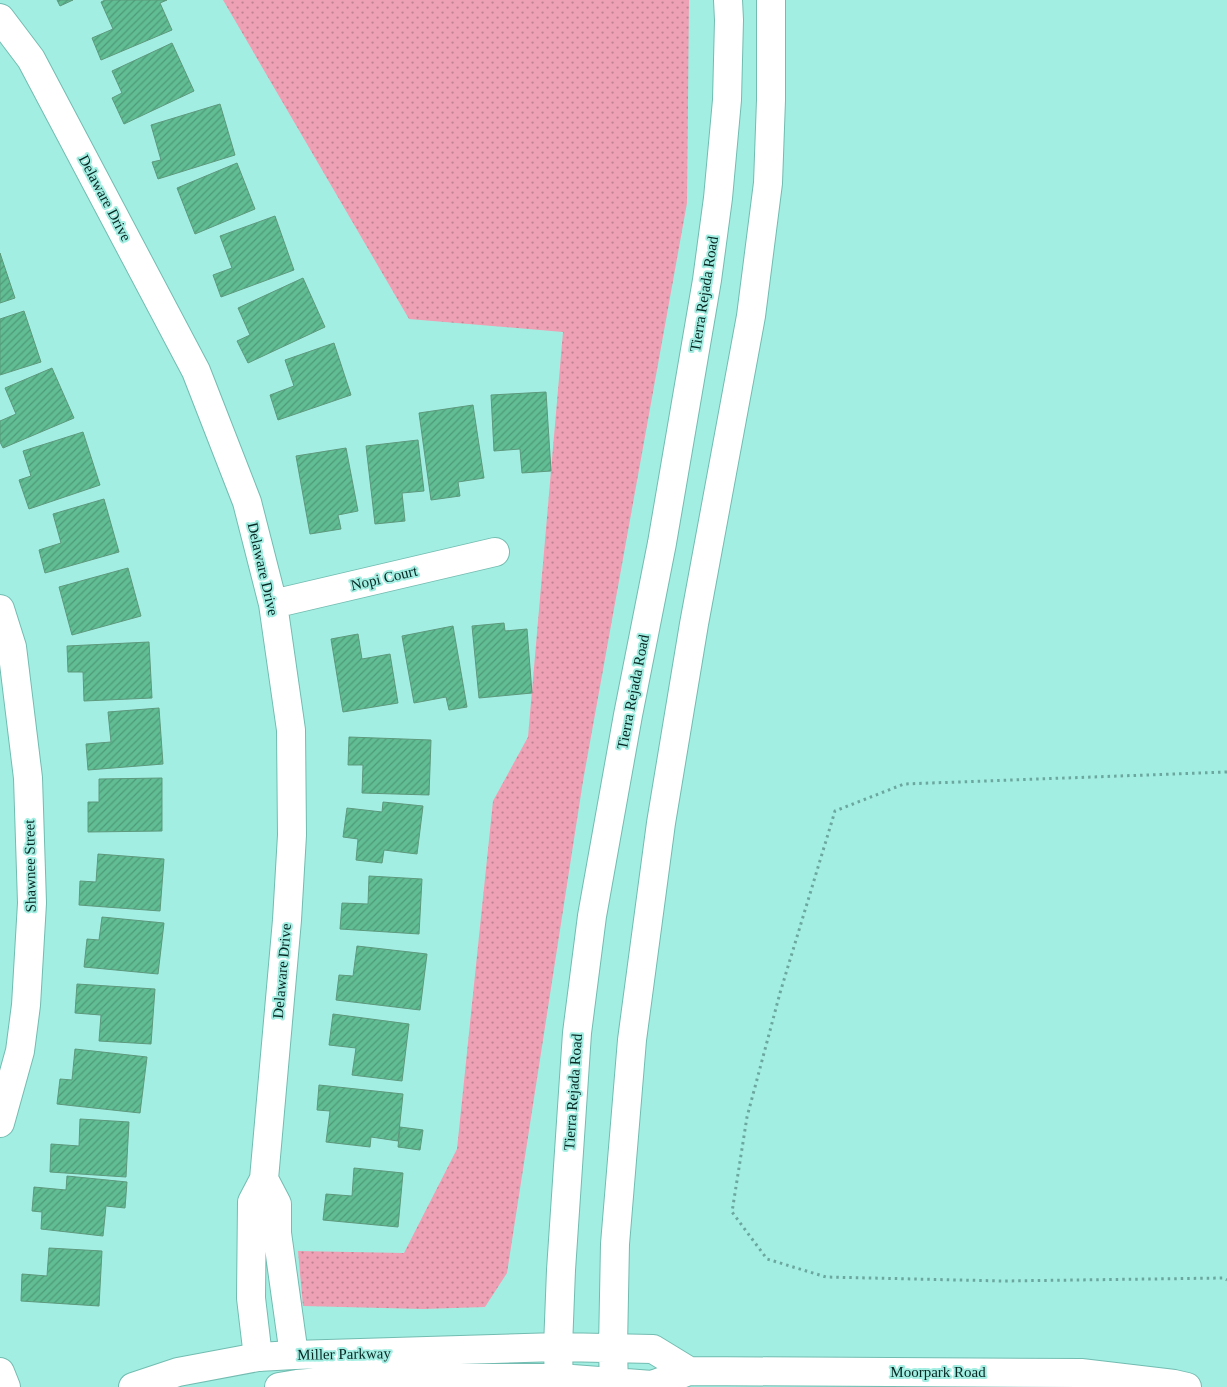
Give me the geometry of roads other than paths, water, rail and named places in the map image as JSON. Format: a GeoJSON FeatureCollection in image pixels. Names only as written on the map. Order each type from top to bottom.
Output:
{"type":"FeatureCollection","features":[{"type":"Feature","properties":{"kind":"main road","name":"Tierra Rejada Road"},"geometry":{"type":"LineString","coordinates":[[559,1383],[558,1347],[561,1270],[577,1033],[594,907],[628,715],[662,543],[707,280],[718,198],[727,100],[728,0]]}},
{"type":"Feature","properties":{"kind":"main road"},"geometry":{"type":"LineString","coordinates":[[614,1385],[615,1244],[632,1040],[663,814],[694,624],[751,316],[768,183],[771,100],[771,0]]}},
{"type":"Feature","properties":{"kind":"main road","name":"Delaware Drive"},"geometry":{"type":"LineString","coordinates":[[0,18],[31,59],[196,371],[247,502],[273,604],[291,730],[292,834],[287,920],[264,1179],[252,1202],[251,1298],[258,1357]]}},
{"type":"Feature","properties":{"kind":"main road","name":"Nopi Court"},"geometry":{"type":"LineString","coordinates":[[273,604],[494,552]]}},
{"type":"Feature","properties":{"kind":"main road","name":"Shawnee Street"},"geometry":{"type":"LineString","coordinates":[[0,609],[12,647],[28,778],[32,903],[26,1005],[20,1051],[0,1123]]}},
{"type":"Feature","properties":{"kind":"main road"},"geometry":{"type":"LineString","coordinates":[[264,1179],[277,1204],[277,1233],[294,1355]]}},
{"type":"Feature","properties":{"kind":"main road"},"geometry":{"type":"LineString","coordinates":[[558,1347],[652,1349],[689,1371]]}},
{"type":"Feature","properties":{"kind":"main road","name":"Miller Parkway"},"geometry":{"type":"LineString","coordinates":[[133,1387],[178,1372],[258,1357],[558,1347]]}},
{"type":"Feature","properties":{"kind":"main road","name":"Moorpark Road"},"geometry":{"type":"LineString","coordinates":[[559,1383],[652,1385],[689,1371],[1081,1374],[1187,1387]]}},
{"type":"Feature","properties":{"kind":"main road"},"geometry":{"type":"LineString","coordinates":[[0,1372],[6,1387]]}},
{"type":"Feature","properties":{"kind":"main road","name":"Miller Parkway"},"geometry":{"type":"LineString","coordinates":[[279,1387],[378,1383],[559,1383]]}}]}
